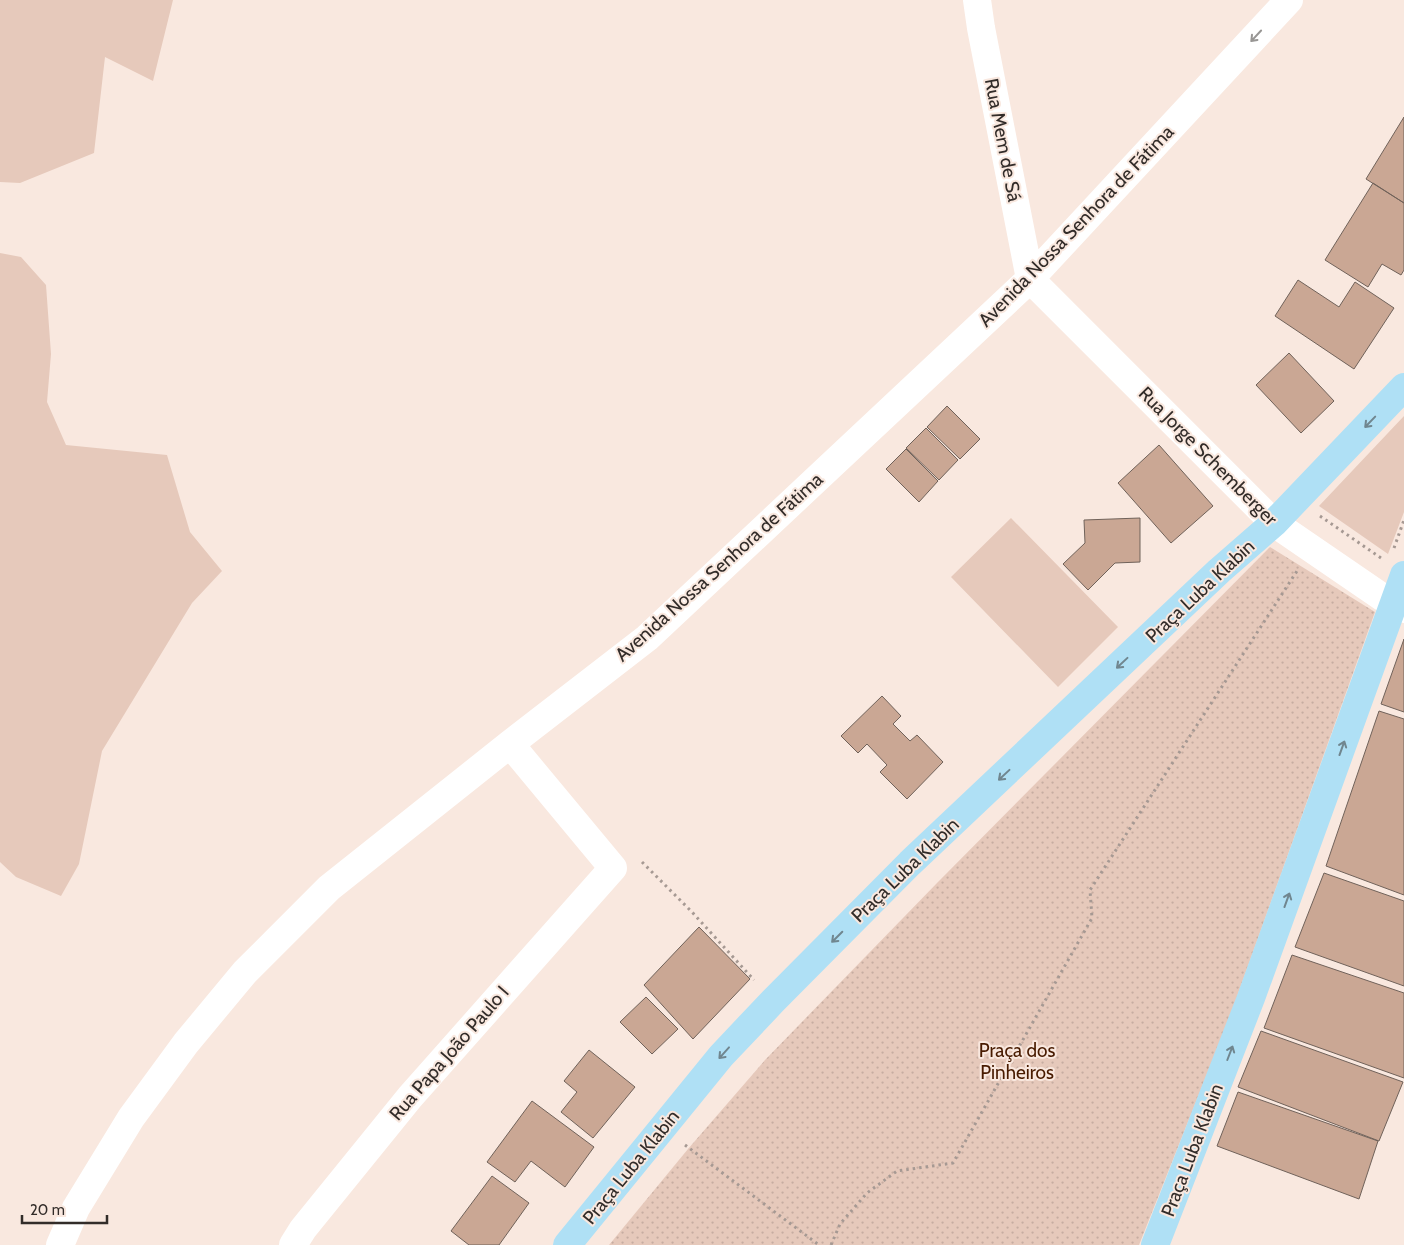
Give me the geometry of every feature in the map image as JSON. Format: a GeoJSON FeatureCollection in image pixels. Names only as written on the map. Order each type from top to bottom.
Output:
{"type":"FeatureCollection","features":[{"type":"Feature","properties":{"kind":"main road","name":"Praça Luba Klabin"},"geometry":{"type":"LineString","coordinates":[[567,1245],[722,1056],[774,1001],[910,863],[1219,571],[1274,523],[1404,387]]}},
{"type":"Feature","properties":{"kind":"main road","name":"Praça Luba Klabin"},"geometry":{"type":"LineString","coordinates":[[1155,1245],[1399,607],[1396,569]]}},
{"type":"Feature","properties":{"kind":"street","name":"Rua Mem de Sá"},"geometry":{"type":"LineString","coordinates":[[977,0],[1030,279]]}},
{"type":"Feature","properties":{"kind":"street"},"geometry":{"type":"LineString","coordinates":[[981,28],[994,0]]}},
{"type":"Feature","properties":{"kind":"street","name":"Avenida Nossa Senhora de Fátima"},"geometry":{"type":"LineString","coordinates":[[60,1245],[76,1208],[132,1118],[186,1043],[245,972],[329,888],[647,638],[1030,279],[1289,0]]}},
{"type":"Feature","properties":{"kind":"street","name":"Rua Jorge Schemberger"},"geometry":{"type":"LineString","coordinates":[[1030,279],[1274,523],[1311,550],[1399,607]]}},
{"type":"Feature","properties":{"kind":"street"},"geometry":{"type":"LineString","coordinates":[[510,744],[613,868]]}},
{"type":"Feature","properties":{"kind":"street","name":"Rua Papa João Paulo I"},"geometry":{"type":"LineString","coordinates":[[292,1245],[303,1228],[410,1097],[613,868]]}},
{"type":"Feature","properties":{"kind":"path"},"geometry":{"type":"LineString","coordinates":[[1318,514],[1396,569]]}},
{"type":"Feature","properties":{"kind":"path"},"geometry":{"type":"LineString","coordinates":[[1394,548],[1404,520]]}},
{"type":"Feature","properties":{"kind":"path"},"geometry":{"type":"LineString","coordinates":[[831,1245],[840,1224],[867,1193],[897,1172],[953,1163],[1092,918],[1090,890],[1311,550]]}},
{"type":"Feature","properties":{"kind":"path"},"geometry":{"type":"LineString","coordinates":[[613,868],[638,859],[692,912],[774,1001]]}},
{"type":"Feature","properties":{"kind":"path"},"geometry":{"type":"LineString","coordinates":[[662,1128],[819,1245]]}},
{"type":"Feature","properties":{"kind":"green space"},"geometry":{"type":"Polygon","coordinates":[[[0,0],[173,0],[153,81],[105,57],[94,153],[20,183],[0,182],[0,0]]]}},
{"type":"Feature","properties":{"kind":"green space"},"geometry":{"type":"Polygon","coordinates":[[[0,253],[21,257],[46,285],[51,354],[47,402],[66,445],[167,455],[190,532],[222,571],[192,603],[102,751],[79,864],[61,896],[16,877],[0,862],[0,253]]]}},
{"type":"Feature","properties":{"kind":"green space"},"geometry":{"type":"Polygon","coordinates":[[[1404,416],[1404,512],[1388,554],[1319,506],[1404,416]]]}},
{"type":"Feature","properties":{"kind":"green space"},"geometry":{"type":"Polygon","coordinates":[[[1011,518],[1118,627],[1058,687],[951,577],[1011,518]]]}},
{"type":"Feature","properties":{"kind":"green space","name":"Praça dos Pinheiros"},"geometry":{"type":"Polygon","coordinates":[[[1270,547],[1375,612],[1229,1019],[1139,1245],[609,1245],[765,1060],[938,882],[1270,547]]]}},
{"type":"Feature","properties":{"kind":"building"},"geometry":{"type":"Polygon","coordinates":[[[1404,117],[1404,203],[1366,179],[1404,117]]]}},
{"type":"Feature","properties":{"kind":"building"},"geometry":{"type":"Polygon","coordinates":[[[1373,183],[1404,203],[1404,270],[1401,275],[1382,264],[1368,287],[1325,260],[1373,183]]]}},
{"type":"Feature","properties":{"kind":"building"},"geometry":{"type":"Polygon","coordinates":[[[1298,280],[1339,307],[1355,282],[1394,308],[1354,369],[1275,316],[1298,280]]]}},
{"type":"Feature","properties":{"kind":"building"},"geometry":{"type":"Polygon","coordinates":[[[1289,353],[1334,401],[1301,433],[1256,385],[1289,353]]]}},
{"type":"Feature","properties":{"kind":"building"},"geometry":{"type":"Polygon","coordinates":[[[947,406],[980,439],[960,459],[927,427],[947,406]]]}},
{"type":"Feature","properties":{"kind":"building"},"geometry":{"type":"Polygon","coordinates":[[[926,428],[958,460],[939,480],[906,448],[926,428]]]}},
{"type":"Feature","properties":{"kind":"building"},"geometry":{"type":"Polygon","coordinates":[[[1159,445],[1213,506],[1171,543],[1118,483],[1159,445]]]}},
{"type":"Feature","properties":{"kind":"building"},"geometry":{"type":"Polygon","coordinates":[[[906,449],[938,481],[919,502],[886,469],[906,449]]]}},
{"type":"Feature","properties":{"kind":"building"},"geometry":{"type":"Polygon","coordinates":[[[1140,518],[1140,562],[1115,563],[1088,590],[1063,564],[1085,543],[1084,520],[1140,518]]]}},
{"type":"Feature","properties":{"kind":"building"},"geometry":{"type":"Polygon","coordinates":[[[1404,639],[1404,712],[1381,704],[1404,639]]]}},
{"type":"Feature","properties":{"kind":"building"},"geometry":{"type":"Polygon","coordinates":[[[882,696],[901,716],[893,724],[910,741],[917,735],[943,762],[907,799],[880,772],[887,765],[867,744],[858,753],[841,736],[882,696]]]}},
{"type":"Feature","properties":{"kind":"building"},"geometry":{"type":"Polygon","coordinates":[[[1379,711],[1404,719],[1404,895],[1326,866],[1379,711]]]}},
{"type":"Feature","properties":{"kind":"building"},"geometry":{"type":"Polygon","coordinates":[[[1324,873],[1404,901],[1404,986],[1295,947],[1324,873]]]}},
{"type":"Feature","properties":{"kind":"building"},"geometry":{"type":"Polygon","coordinates":[[[699,927],[750,979],[693,1039],[644,985],[699,927]]]}},
{"type":"Feature","properties":{"kind":"building"},"geometry":{"type":"Polygon","coordinates":[[[1292,955],[1404,993],[1404,1078],[1264,1028],[1292,955]]]}},
{"type":"Feature","properties":{"kind":"building"},"geometry":{"type":"Polygon","coordinates":[[[646,997],[678,1029],[652,1054],[620,1022],[646,997]]]}},
{"type":"Feature","properties":{"kind":"building"},"geometry":{"type":"Polygon","coordinates":[[[1261,1031],[1403,1082],[1379,1141],[1238,1087],[1261,1031]]]}},
{"type":"Feature","properties":{"kind":"building"},"geometry":{"type":"Polygon","coordinates":[[[589,1050],[635,1087],[593,1138],[561,1112],[577,1092],[564,1081],[589,1050]]]}},
{"type":"Feature","properties":{"kind":"building"},"geometry":{"type":"Polygon","coordinates":[[[1238,1092],[1378,1141],[1359,1199],[1217,1146],[1238,1092]]]}},
{"type":"Feature","properties":{"kind":"building"},"geometry":{"type":"Polygon","coordinates":[[[532,1101],[594,1147],[565,1187],[531,1161],[515,1182],[487,1162],[532,1101]]]}},
{"type":"Feature","properties":{"kind":"building"},"geometry":{"type":"Polygon","coordinates":[[[492,1176],[529,1203],[499,1245],[469,1245],[451,1231],[492,1176]]]}}]}
